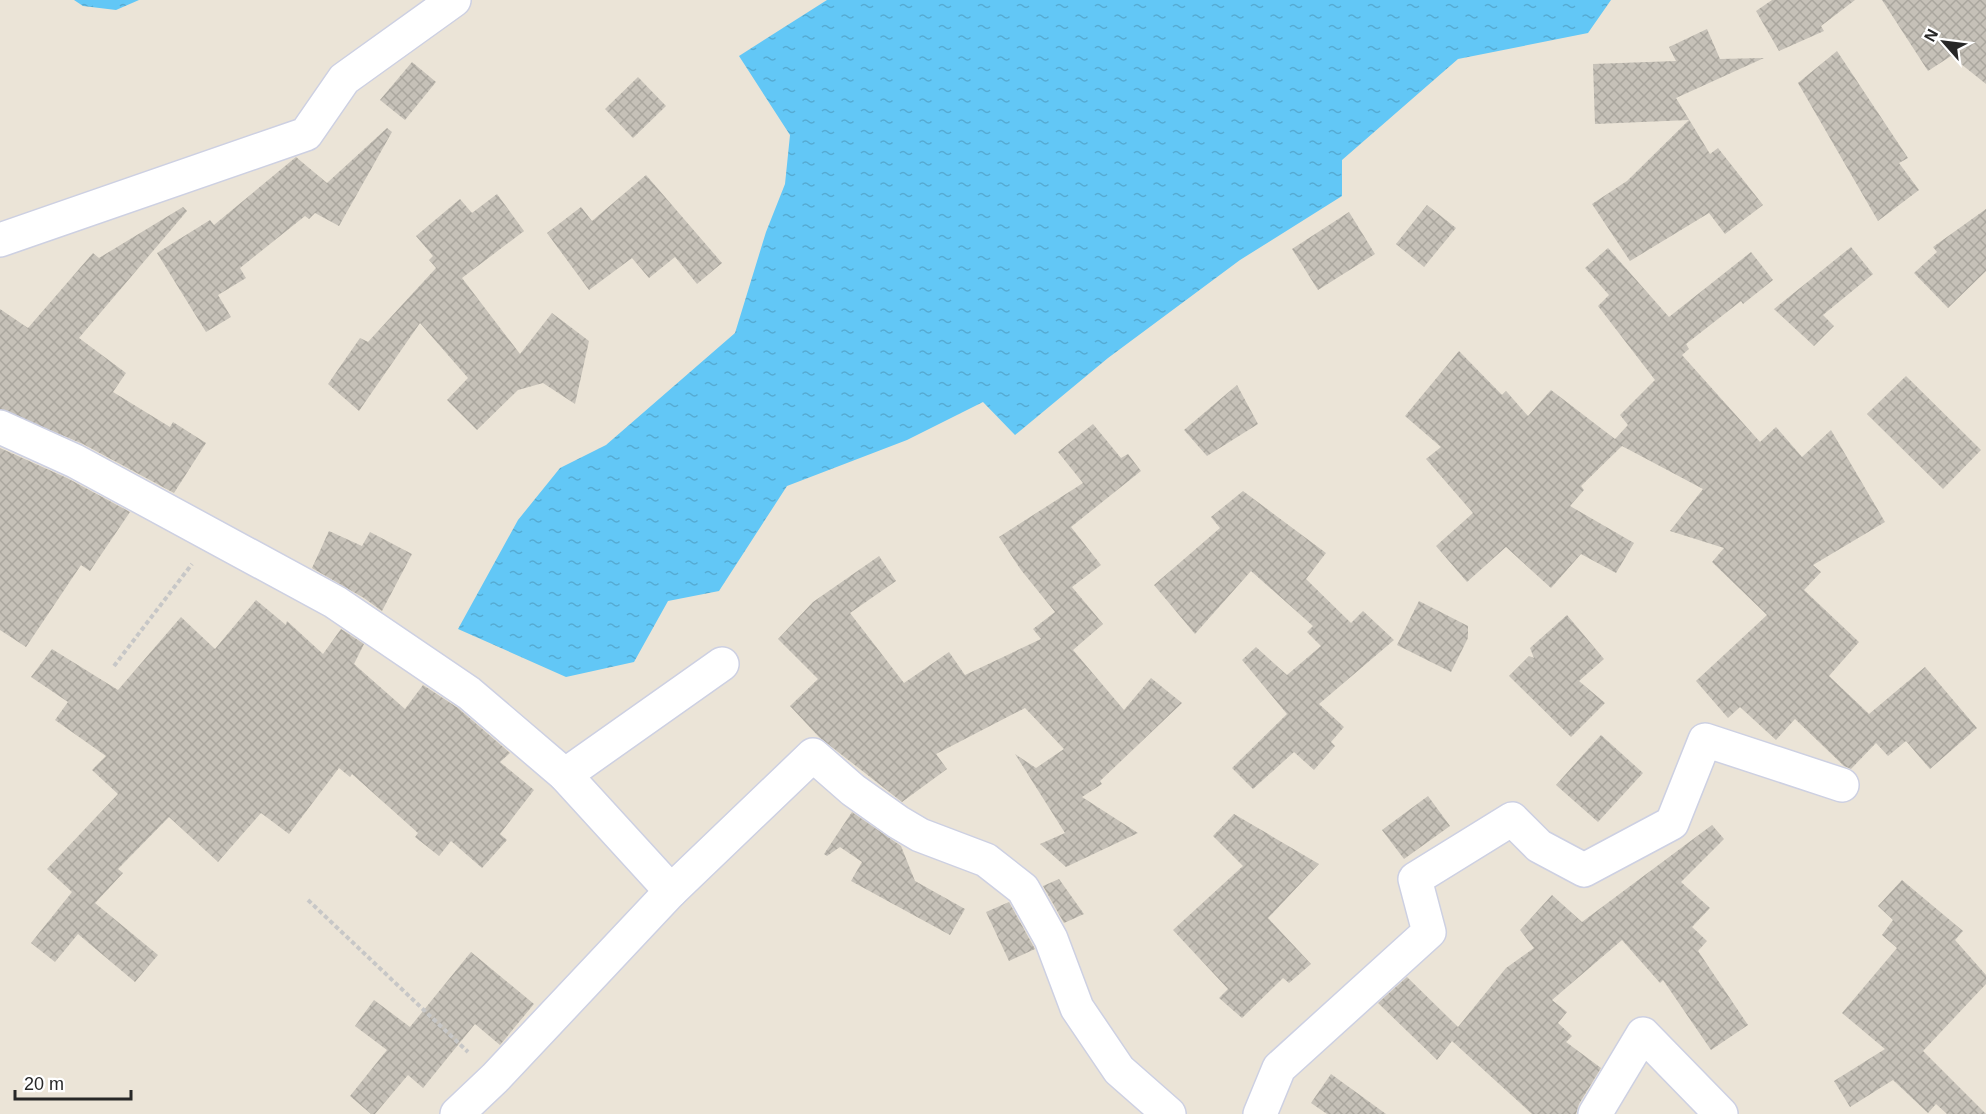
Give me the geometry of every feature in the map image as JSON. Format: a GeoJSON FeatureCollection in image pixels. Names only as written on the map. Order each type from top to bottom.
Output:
{"type":"FeatureCollection","features":[{"type":"Feature","properties":{"kind":"street"},"geometry":{"type":"LineString","coordinates":[[0,240],[306,134],[344,79],[454,0]]}},
{"type":"Feature","properties":{"kind":"street"},"geometry":{"type":"LineString","coordinates":[[0,426],[75,461],[335,602],[469,693],[565,775],[671,891]]}},
{"type":"Feature","properties":{"kind":"street"},"geometry":{"type":"LineString","coordinates":[[565,775],[722,664]]}},
{"type":"Feature","properties":{"kind":"street"},"geometry":{"type":"LineString","coordinates":[[1260,1114],[1279,1068],[1429,932],[1415,879],[1512,819],[1539,846],[1584,870],[1672,823],[1705,740],[1842,785]]}},
{"type":"Feature","properties":{"kind":"street"},"geometry":{"type":"LineString","coordinates":[[457,1114],[495,1078],[671,891],[813,755],[853,790],[898,822],[920,835],[986,860],[1023,889],[1052,939],[1077,1008],[1119,1070],[1169,1114]]}},
{"type":"Feature","properties":{"kind":"street"},"geometry":{"type":"LineString","coordinates":[[1596,1114],[1643,1034],[1720,1114]]}},
{"type":"Feature","properties":{"kind":"path"},"geometry":{"type":"LineString","coordinates":[[114,666],[213,537]]}},
{"type":"Feature","properties":{"kind":"path"},"geometry":{"type":"LineString","coordinates":[[308,900],[495,1078]]}},
{"type":"Feature","properties":{"kind":"water"},"geometry":{"type":"Polygon","coordinates":[[[74,0],[139,0],[116,10],[83,6],[74,0]]]}},
{"type":"Feature","properties":{"kind":"water"},"geometry":{"type":"Polygon","coordinates":[[[827,0],[1611,0],[1588,33],[1458,59],[1342,160],[1342,196],[1240,260],[1108,358],[1015,435],[983,402],[907,440],[787,486],[719,591],[668,601],[634,662],[566,677],[458,629],[518,520],[560,468],[606,445],[735,333],[766,232],[785,184],[790,135],[739,56],[827,0]]]}},
{"type":"Feature","properties":{"kind":"building"},"geometry":{"type":"Polygon","coordinates":[[[1772,0],[1855,0],[1821,26],[1824,31],[1779,51],[1756,11],[1772,0]]]}},
{"type":"Feature","properties":{"kind":"building"},"geometry":{"type":"Polygon","coordinates":[[[1882,0],[1986,0],[1986,84],[1951,56],[1928,71],[1882,0]]]}},
{"type":"Feature","properties":{"kind":"building"},"geometry":{"type":"Polygon","coordinates":[[[1707,29],[1720,59],[1764,58],[1676,98],[1710,154],[1718,148],[1763,205],[1725,234],[1709,213],[1630,261],[1592,204],[1627,181],[1689,120],[1595,124],[1593,64],[1676,61],[1669,47],[1707,29]]]}},
{"type":"Feature","properties":{"kind":"building"},"geometry":{"type":"Polygon","coordinates":[[[1837,51],[1908,158],[1899,163],[1919,190],[1878,221],[1798,83],[1837,51]]]}},
{"type":"Feature","properties":{"kind":"building"},"geometry":{"type":"Polygon","coordinates":[[[412,62],[436,82],[405,120],[380,100],[412,62]]]}},
{"type":"Feature","properties":{"kind":"building"},"geometry":{"type":"Polygon","coordinates":[[[638,77],[666,106],[633,138],[605,109],[638,77]]]}},
{"type":"Feature","properties":{"kind":"building"},"geometry":{"type":"Polygon","coordinates":[[[387,128],[392,132],[339,226],[315,213],[309,219],[305,216],[240,268],[246,278],[218,295],[231,317],[206,332],[157,253],[210,220],[214,225],[296,157],[327,183],[387,128]]]}},
{"type":"Feature","properties":{"kind":"building"},"geometry":{"type":"Polygon","coordinates":[[[646,175],[722,263],[697,284],[675,257],[649,278],[632,258],[589,290],[547,233],[581,207],[592,221],[646,175]]]}},
{"type":"Feature","properties":{"kind":"building"},"geometry":{"type":"Polygon","coordinates":[[[497,194],[524,231],[462,278],[520,354],[552,313],[589,341],[575,404],[543,383],[518,390],[477,430],[447,400],[468,378],[420,323],[359,411],[328,384],[360,338],[368,342],[436,268],[429,260],[433,256],[416,236],[460,199],[472,213],[497,194]]]}},
{"type":"Feature","properties":{"kind":"building"},"geometry":{"type":"Polygon","coordinates":[[[1427,205],[1456,228],[1424,267],[1396,244],[1427,205]]]}},
{"type":"Feature","properties":{"kind":"building"},"geometry":{"type":"Polygon","coordinates":[[[183,207],[187,211],[79,338],[126,373],[113,392],[170,427],[173,422],[206,443],[174,493],[83,444],[0,409],[0,309],[28,328],[93,253],[99,258],[183,207]]]}},
{"type":"Feature","properties":{"kind":"building"},"geometry":{"type":"Polygon","coordinates":[[[1986,209],[1986,271],[1948,308],[1914,273],[1937,252],[1933,247],[1986,209]]]}},
{"type":"Feature","properties":{"kind":"building"},"geometry":{"type":"Polygon","coordinates":[[[1349,212],[1375,254],[1318,290],[1292,249],[1349,212]]]}},
{"type":"Feature","properties":{"kind":"building"},"geometry":{"type":"Polygon","coordinates":[[[1851,247],[1873,274],[1823,315],[1834,326],[1814,346],[1774,309],[1851,247]]]}},
{"type":"Feature","properties":{"kind":"building"},"geometry":{"type":"Polygon","coordinates":[[[1608,248],[1669,317],[1751,252],[1773,280],[1743,304],[1741,301],[1686,344],[1689,349],[1682,355],[1760,442],[1776,427],[1802,457],[1831,430],[1885,522],[1813,565],[1821,572],[1804,590],[1859,642],[1829,676],[1869,714],[1925,667],[1977,728],[1930,769],[1906,741],[1888,756],[1876,743],[1851,769],[1844,766],[1795,719],[1776,740],[1740,707],[1728,718],[1696,681],[1767,615],[1712,562],[1724,548],[1670,531],[1703,489],[1622,446],[1581,486],[1584,490],[1570,506],[1634,543],[1616,573],[1581,554],[1551,588],[1506,547],[1467,582],[1436,546],[1473,513],[1426,459],[1441,447],[1405,416],[1459,351],[1502,395],[1506,391],[1528,416],[1551,390],[1615,439],[1628,425],[1620,415],[1655,380],[1598,306],[1609,295],[1585,268],[1608,248]]]}},
{"type":"Feature","properties":{"kind":"building"},"geometry":{"type":"Polygon","coordinates":[[[1906,376],[1981,450],[1943,489],[1867,414],[1906,376]]]}},
{"type":"Feature","properties":{"kind":"building"},"geometry":{"type":"Polygon","coordinates":[[[1237,385],[1258,424],[1207,456],[1184,430],[1237,385]]]}},
{"type":"Feature","properties":{"kind":"building"},"geometry":{"type":"Polygon","coordinates":[[[1093,424],[1121,458],[1128,454],[1141,471],[1071,527],[1101,565],[1072,587],[1103,624],[1073,650],[1124,710],[1151,678],[1182,703],[1100,781],[1102,784],[1082,797],[1138,833],[1066,867],[1040,844],[1065,833],[1015,754],[1036,768],[1064,749],[1025,708],[936,754],[947,769],[902,802],[819,737],[790,706],[818,679],[778,639],[813,602],[879,556],[896,581],[850,613],[904,683],[949,652],[965,675],[1041,639],[1033,629],[1055,612],[1021,570],[999,537],[1083,483],[1058,452],[1093,424]]]}},
{"type":"Feature","properties":{"kind":"building"},"geometry":{"type":"Polygon","coordinates":[[[0,448],[67,478],[130,512],[90,571],[81,565],[26,647],[0,630],[0,448]]]}},
{"type":"Feature","properties":{"kind":"building"},"geometry":{"type":"Polygon","coordinates":[[[1243,491],[1326,553],[1306,579],[1351,623],[1363,611],[1394,640],[1319,704],[1344,727],[1331,742],[1335,746],[1314,770],[1294,752],[1253,789],[1232,768],[1287,714],[1242,660],[1256,647],[1287,675],[1321,646],[1307,632],[1313,626],[1251,571],[1195,634],[1154,585],[1220,528],[1211,517],[1243,491]]]}},
{"type":"Feature","properties":{"kind":"building"},"geometry":{"type":"Polygon","coordinates":[[[329,531],[362,546],[370,532],[412,554],[382,611],[312,568],[329,531]]]}},
{"type":"Feature","properties":{"kind":"building"},"geometry":{"type":"Polygon","coordinates":[[[256,600],[286,625],[287,621],[323,654],[341,629],[364,644],[354,664],[405,709],[423,685],[458,708],[510,753],[500,762],[534,790],[500,834],[507,840],[482,868],[451,841],[439,856],[415,837],[418,833],[352,774],[350,777],[339,768],[289,834],[261,813],[218,862],[169,817],[118,869],[123,873],[95,903],[158,955],[135,982],[78,934],[55,962],[31,943],[72,892],[47,869],[118,794],[92,770],[106,756],[55,720],[68,702],[31,677],[52,649],[118,690],[181,617],[215,649],[256,600]]]}},
{"type":"Feature","properties":{"kind":"building"},"geometry":{"type":"Polygon","coordinates":[[[1419,601],[1468,626],[1468,638],[1451,672],[1397,645],[1419,601]]]}},
{"type":"Feature","properties":{"kind":"building"},"geometry":{"type":"Polygon","coordinates":[[[1567,615],[1604,659],[1579,681],[1605,703],[1571,737],[1509,676],[1529,656],[1534,658],[1530,648],[1567,615]]]}},
{"type":"Feature","properties":{"kind":"building"},"geometry":{"type":"Polygon","coordinates":[[[1601,735],[1643,773],[1598,822],[1556,785],[1601,735]]]}},
{"type":"Feature","properties":{"kind":"building"},"geometry":{"type":"Polygon","coordinates":[[[1428,796],[1450,826],[1404,859],[1382,830],[1428,796]]]}},
{"type":"Feature","properties":{"kind":"building"},"geometry":{"type":"Polygon","coordinates":[[[852,812],[901,846],[915,881],[965,909],[950,935],[851,881],[862,862],[840,847],[827,856],[824,854],[852,812]]]}},
{"type":"Feature","properties":{"kind":"building"},"geometry":{"type":"Polygon","coordinates":[[[1234,814],[1319,864],[1268,918],[1311,964],[1289,983],[1283,978],[1242,1018],[1219,998],[1228,989],[1173,930],[1243,866],[1213,836],[1234,814]]]}},
{"type":"Feature","properties":{"kind":"building"},"geometry":{"type":"Polygon","coordinates":[[[1712,825],[1724,839],[1681,882],[1710,908],[1692,927],[1707,941],[1698,951],[1748,1025],[1711,1050],[1663,980],[1660,983],[1622,940],[1552,1000],[1567,1012],[1558,1023],[1572,1036],[1566,1042],[1601,1068],[1579,1104],[1576,1114],[1532,1114],[1452,1041],[1437,1060],[1378,1003],[1407,977],[1458,1027],[1506,968],[1534,948],[1520,930],[1552,895],[1582,922],[1712,825]]]}},
{"type":"Feature","properties":{"kind":"building"},"geometry":{"type":"Polygon","coordinates":[[[1059,879],[1084,914],[1064,923],[1043,886],[1059,879]]]}},
{"type":"Feature","properties":{"kind":"building"},"geometry":{"type":"Polygon","coordinates":[[[1902,880],[1963,931],[1955,940],[1986,975],[1986,984],[1923,1051],[1986,1114],[1947,1114],[1936,1104],[1928,1113],[1893,1080],[1850,1107],[1834,1081],[1885,1049],[1842,1013],[1897,948],[1882,935],[1893,920],[1878,906],[1902,880]]]}},
{"type":"Feature","properties":{"kind":"building"},"geometry":{"type":"Polygon","coordinates":[[[1009,902],[1035,949],[1009,961],[986,912],[1009,902]]]}},
{"type":"Feature","properties":{"kind":"building"},"geometry":{"type":"Polygon","coordinates":[[[471,952],[534,1004],[500,1045],[475,1024],[423,1088],[408,1075],[375,1114],[371,1114],[350,1096],[387,1050],[355,1026],[374,1000],[410,1027],[471,952]]]}},
{"type":"Feature","properties":{"kind":"building"},"geometry":{"type":"Polygon","coordinates":[[[1331,1074],[1386,1114],[1327,1114],[1311,1103],[1331,1074]]]}}]}
